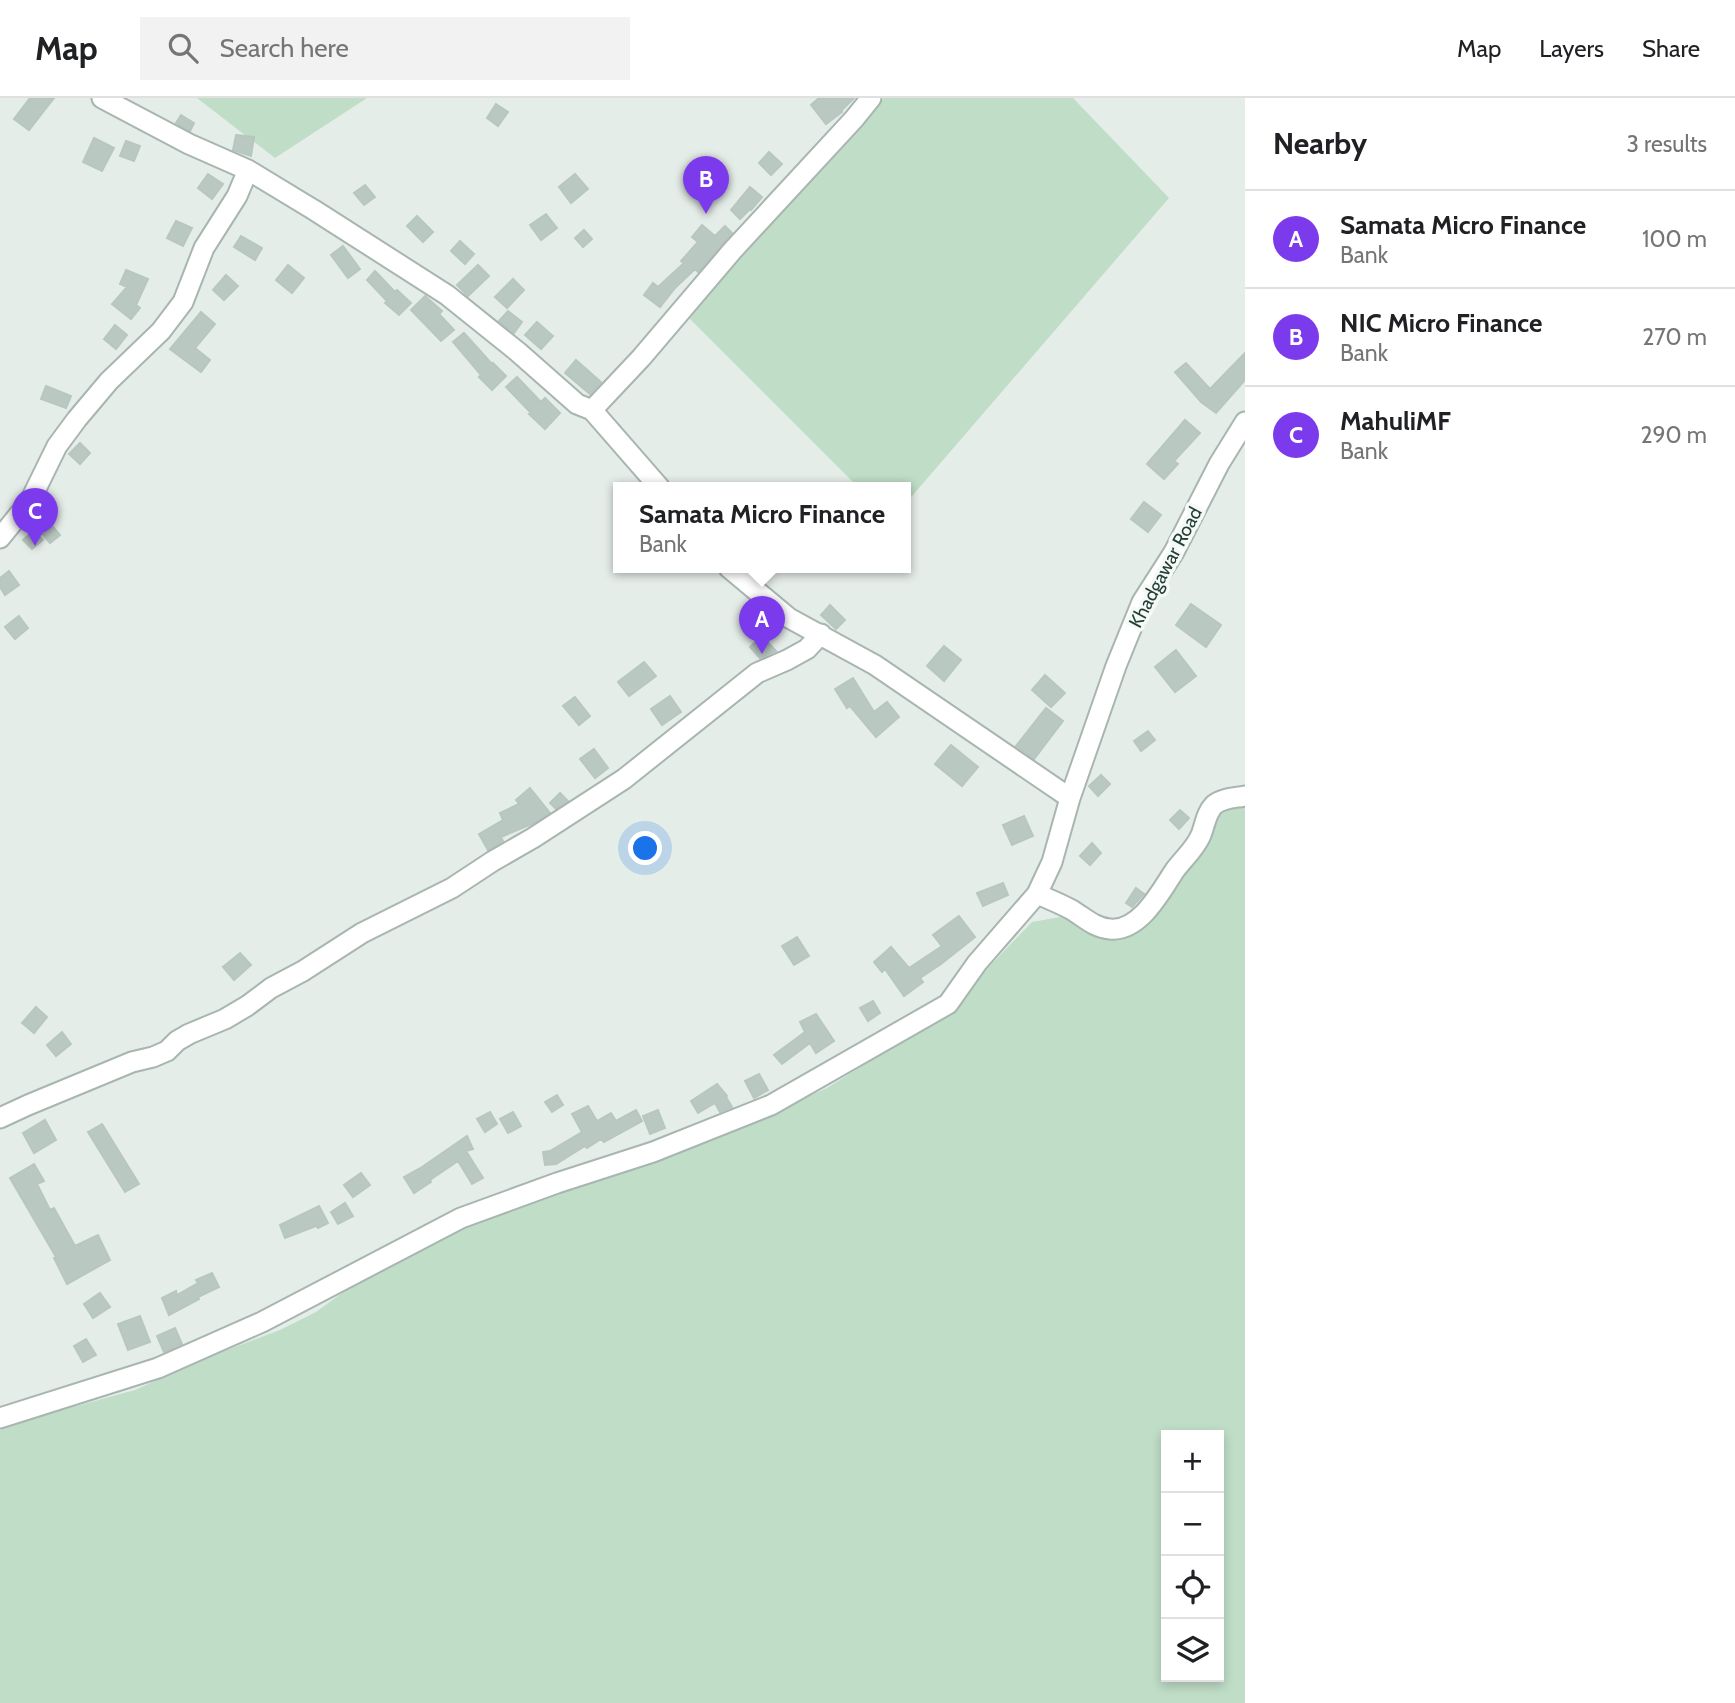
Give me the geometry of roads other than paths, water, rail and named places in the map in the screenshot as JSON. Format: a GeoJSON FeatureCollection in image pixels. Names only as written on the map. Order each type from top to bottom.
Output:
{"type":"FeatureCollection","features":[{"type":"Feature","properties":{"kind":"street"},"geometry":{"type":"LineString","coordinates":[[102,98],[189,144],[247,170],[447,295],[577,404],[592,410],[655,482]]}},
{"type":"Feature","properties":{"kind":"street"},"geometry":{"type":"LineString","coordinates":[[592,410],[871,98]]}},
{"type":"Feature","properties":{"kind":"street"},"geometry":{"type":"LineString","coordinates":[[0,538],[30,500],[57,446],[76,419],[109,381],[161,331],[183,302],[204,248],[237,196],[247,170]]}},
{"type":"Feature","properties":{"kind":"street","name":"Khadgawar Road"},"geometry":{"type":"LineString","coordinates":[[0,1418],[158,1368],[262,1322],[461,1218],[653,1152],[771,1105],[948,1004],[977,963],[1037,894],[1052,862],[1070,798],[1116,666],[1142,602],[1174,552],[1219,464],[1245,422]]}},
{"type":"Feature","properties":{"kind":"street"},"geometry":{"type":"LineString","coordinates":[[735,573],[789,618],[875,665],[1070,798]]}},
{"type":"Feature","properties":{"kind":"street"},"geometry":{"type":"LineString","coordinates":[[0,1118],[132,1062],[167,1051],[189,1034],[225,1019],[362,933],[452,888],[624,779],[757,673],[807,649],[821,634]]}},
{"type":"Feature","properties":{"kind":"street"},"geometry":{"type":"LineString","coordinates":[[1037,894],[1095,925],[1107,929],[1121,929],[1138,919],[1154,901],[1193,849],[1214,805],[1227,799],[1245,796]]}},
{"type":"Feature","properties":{"kind":"place","name":"NIC Micro Finance"},"geometry":{"type":"Point","coordinates":[706,214]}},
{"type":"Feature","properties":{"kind":"place","name":"MahuliMF"},"geometry":{"type":"Point","coordinates":[35,546]}},
{"type":"Feature","properties":{"kind":"place","name":"Samata Micro Finance"},"geometry":{"type":"Point","coordinates":[762,654]}}]}
